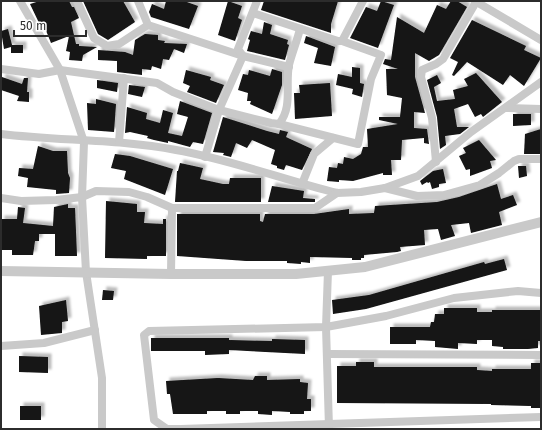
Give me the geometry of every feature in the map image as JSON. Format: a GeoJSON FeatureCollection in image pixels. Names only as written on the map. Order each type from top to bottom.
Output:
{"type":"FeatureCollection","features":[{"type":"Feature","properties":{"kind":"street"},"geometry":{"type":"LineString","coordinates":[[20,1],[60,70],[84,142],[82,197],[86,272],[102,378],[102,429]]}},
{"type":"Feature","properties":{"kind":"street"},"geometry":{"type":"LineString","coordinates":[[77,1],[94,38],[106,46],[120,44],[148,24]]}},
{"type":"Feature","properties":{"kind":"street"},"geometry":{"type":"LineString","coordinates":[[138,1],[148,24],[243,56],[278,66],[289,67]]}},
{"type":"Feature","properties":{"kind":"street"},"geometry":{"type":"LineString","coordinates":[[243,56],[238,49],[257,1]]}},
{"type":"Feature","properties":{"kind":"street"},"geometry":{"type":"LineString","coordinates":[[436,162],[432,118],[421,77],[422,70],[443,59],[475,1],[541,40]]}},
{"type":"Feature","properties":{"kind":"street"},"geometry":{"type":"LineString","coordinates":[[342,41],[360,2]]}},
{"type":"Feature","properties":{"kind":"street"},"geometry":{"type":"LineString","coordinates":[[1,69],[39,74],[60,70],[157,83],[173,92],[219,110],[358,144],[371,79],[381,55],[342,41],[252,13]]}},
{"type":"Feature","properties":{"kind":"street"},"geometry":{"type":"LineString","coordinates":[[279,124],[285,117],[289,91],[289,67],[300,29]]}},
{"type":"Feature","properties":{"kind":"street"},"geometry":{"type":"LineString","coordinates":[[205,157],[219,110],[243,56]]}},
{"type":"Feature","properties":{"kind":"street"},"geometry":{"type":"LineString","coordinates":[[119,142],[124,78]]}},
{"type":"Feature","properties":{"kind":"street"},"geometry":{"type":"LineString","coordinates":[[1,134],[84,142],[119,142],[177,150],[337,193],[361,192],[385,188],[418,176],[471,132],[541,82]]}},
{"type":"Feature","properties":{"kind":"street"},"geometry":{"type":"LineString","coordinates":[[506,108],[541,109]]}},
{"type":"Feature","properties":{"kind":"street"},"geometry":{"type":"LineString","coordinates":[[302,184],[314,154],[333,138]]}},
{"type":"Feature","properties":{"kind":"street"},"geometry":{"type":"LineString","coordinates":[[385,188],[417,196],[444,195],[480,185],[519,158],[541,159]]}},
{"type":"Feature","properties":{"kind":"street"},"geometry":{"type":"LineString","coordinates":[[1,198],[20,201],[56,200],[82,197],[96,192],[129,192],[147,197],[172,208],[315,208],[337,193]]}},
{"type":"Feature","properties":{"kind":"street"},"geometry":{"type":"LineString","coordinates":[[171,274],[172,208]]}},
{"type":"Feature","properties":{"kind":"street"},"geometry":{"type":"LineString","coordinates":[[1,270],[171,274],[296,274],[364,267],[541,222]]}},
{"type":"Feature","properties":{"kind":"street"},"geometry":{"type":"LineString","coordinates":[[328,271],[326,327],[329,427]]}},
{"type":"Feature","properties":{"kind":"street"},"geometry":{"type":"LineString","coordinates":[[541,292],[518,291],[454,298],[386,316],[326,327],[149,331],[144,335],[154,420],[167,429],[329,427],[541,417]]}},
{"type":"Feature","properties":{"kind":"street"},"geometry":{"type":"LineString","coordinates":[[1,346],[44,343],[95,330]]}},
{"type":"Feature","properties":{"kind":"street"},"geometry":{"type":"LineString","coordinates":[[327,354],[541,355]]}},
{"type":"Feature","properties":{"kind":"building"},"geometry":{"type":"Polygon","coordinates":[[[40,1],[69,1],[72,7],[74,7],[79,18],[71,22],[76,44],[79,44],[79,46],[97,47],[83,55],[82,61],[69,60],[70,52],[66,51],[69,36],[51,43],[43,23],[40,25],[30,4],[40,1]]]}},
{"type":"Feature","properties":{"kind":"building"},"geometry":{"type":"Polygon","coordinates":[[[83,1],[123,1],[135,22],[108,40],[98,34],[83,1]]]}},
{"type":"Feature","properties":{"kind":"building"},"geometry":{"type":"Polygon","coordinates":[[[166,1],[184,1],[198,6],[189,29],[151,17],[149,12],[152,4],[164,9],[166,1]]]}},
{"type":"Feature","properties":{"kind":"building"},"geometry":{"type":"Polygon","coordinates":[[[228,1],[242,6],[238,18],[242,20],[235,41],[218,35],[228,1]]]}},
{"type":"Feature","properties":{"kind":"building"},"geometry":{"type":"Polygon","coordinates":[[[264,1],[338,1],[331,24],[331,33],[261,10],[264,1]]]}},
{"type":"Feature","properties":{"kind":"building"},"geometry":{"type":"Polygon","coordinates":[[[381,1],[394,5],[378,48],[350,38],[366,7],[377,11],[381,1]]]}},
{"type":"Feature","properties":{"kind":"building"},"geometry":{"type":"Polygon","coordinates":[[[451,1],[457,1],[467,7],[439,55],[429,61],[415,53],[415,77],[425,113],[414,112],[414,128],[427,129],[429,144],[424,143],[424,138],[402,140],[401,160],[391,160],[392,175],[383,175],[383,173],[353,181],[327,181],[329,167],[337,168],[338,163],[343,164],[344,157],[353,159],[361,154],[363,147],[368,147],[367,129],[398,124],[379,120],[379,117],[400,117],[402,98],[387,95],[386,69],[398,69],[383,64],[385,59],[391,60],[397,17],[424,33],[437,5],[446,9],[451,1]]]}},
{"type":"Feature","properties":{"kind":"building"},"geometry":{"type":"Polygon","coordinates":[[[472,20],[526,46],[524,50],[541,58],[524,86],[510,75],[503,85],[467,62],[454,76],[452,75],[458,62],[450,58],[472,20]]]}},
{"type":"Feature","properties":{"kind":"building"},"geometry":{"type":"Polygon","coordinates":[[[264,22],[272,25],[270,34],[288,40],[287,44],[289,45],[285,60],[247,51],[250,40],[248,39],[251,31],[262,34],[264,22]]]}},
{"type":"Feature","properties":{"kind":"building"},"geometry":{"type":"Polygon","coordinates":[[[8,29],[12,45],[23,45],[23,53],[11,53],[11,47],[4,49],[1,31],[8,29]]]}},
{"type":"Feature","properties":{"kind":"building"},"geometry":{"type":"Polygon","coordinates":[[[145,34],[158,35],[158,40],[165,41],[164,43],[187,44],[184,53],[174,49],[169,60],[163,59],[161,69],[152,66],[151,70],[142,69],[142,75],[117,72],[117,61],[98,60],[98,50],[125,52],[133,55],[135,40],[145,34]]]}},
{"type":"Feature","properties":{"kind":"building"},"geometry":{"type":"Polygon","coordinates":[[[306,36],[335,47],[331,66],[314,63],[318,48],[304,43],[306,36]]]}},
{"type":"Feature","properties":{"kind":"building"},"geometry":{"type":"Polygon","coordinates":[[[352,67],[360,68],[360,83],[364,84],[362,97],[352,94],[353,89],[336,85],[338,74],[352,77],[352,67]]]}},
{"type":"Feature","properties":{"kind":"building"},"geometry":{"type":"Polygon","coordinates":[[[272,69],[282,72],[282,85],[272,114],[250,104],[251,101],[247,101],[248,93],[238,90],[243,74],[248,75],[249,70],[270,76],[272,69]]]}},
{"type":"Feature","properties":{"kind":"building"},"geometry":{"type":"Polygon","coordinates":[[[186,70],[211,77],[210,80],[224,85],[216,103],[187,92],[190,86],[183,83],[186,70]]]}},
{"type":"Feature","properties":{"kind":"building"},"geometry":{"type":"Polygon","coordinates":[[[476,73],[502,102],[483,117],[481,114],[475,117],[468,104],[454,109],[457,127],[469,127],[460,134],[445,136],[446,145],[440,149],[437,117],[427,80],[437,75],[441,83],[434,87],[437,101],[455,99],[453,90],[468,86],[464,79],[476,73]]]}},
{"type":"Feature","properties":{"kind":"building"},"geometry":{"type":"Polygon","coordinates":[[[2,77],[22,84],[24,78],[28,78],[27,92],[29,92],[29,102],[17,101],[19,96],[1,90],[2,77]]]}},
{"type":"Feature","properties":{"kind":"building"},"geometry":{"type":"Polygon","coordinates":[[[97,80],[118,83],[117,92],[97,88],[97,80]]]}},
{"type":"Feature","properties":{"kind":"building"},"geometry":{"type":"Polygon","coordinates":[[[330,83],[332,116],[295,119],[294,93],[300,93],[299,85],[330,83]]]}},
{"type":"Feature","properties":{"kind":"building"},"geometry":{"type":"Polygon","coordinates":[[[129,85],[145,87],[142,97],[128,94],[129,85]]]}},
{"type":"Feature","properties":{"kind":"building"},"geometry":{"type":"Polygon","coordinates":[[[96,99],[116,104],[114,132],[88,130],[87,103],[96,104],[96,99]]]}},
{"type":"Feature","properties":{"kind":"building"},"geometry":{"type":"Polygon","coordinates":[[[180,101],[212,113],[203,144],[193,142],[190,147],[168,141],[168,143],[154,140],[147,138],[148,136],[130,132],[125,133],[127,107],[147,113],[146,119],[160,123],[163,110],[173,113],[168,133],[182,136],[188,117],[177,114],[180,101]]]}},
{"type":"Feature","properties":{"kind":"building"},"geometry":{"type":"Polygon","coordinates":[[[513,114],[531,114],[531,125],[513,126],[513,114]]]}},
{"type":"Feature","properties":{"kind":"building"},"geometry":{"type":"Polygon","coordinates":[[[223,117],[279,134],[280,130],[288,132],[286,137],[312,149],[302,170],[286,165],[284,170],[277,168],[277,166],[271,164],[275,150],[252,140],[247,148],[236,143],[231,157],[223,155],[224,153],[213,152],[223,117]]]}},
{"type":"Feature","properties":{"kind":"building"},"geometry":{"type":"Polygon","coordinates":[[[541,129],[541,154],[524,154],[525,134],[541,129]]]}},
{"type":"Feature","properties":{"kind":"building"},"geometry":{"type":"Polygon","coordinates":[[[479,140],[496,160],[490,161],[492,168],[470,176],[470,169],[466,170],[459,156],[466,153],[463,148],[479,140]]]}},
{"type":"Feature","properties":{"kind":"building"},"geometry":{"type":"Polygon","coordinates":[[[38,146],[53,151],[67,151],[68,173],[70,178],[69,193],[56,194],[56,190],[27,187],[28,178],[18,176],[19,168],[33,169],[38,146]]]}},
{"type":"Feature","properties":{"kind":"building"},"geometry":{"type":"Polygon","coordinates":[[[115,154],[130,156],[173,169],[165,195],[124,179],[126,171],[111,168],[115,154]]]}},
{"type":"Feature","properties":{"kind":"building"},"geometry":{"type":"Polygon","coordinates":[[[180,163],[203,168],[200,179],[223,184],[229,184],[230,178],[261,178],[261,202],[175,202],[177,171],[180,163]]]}},
{"type":"Feature","properties":{"kind":"building"},"geometry":{"type":"Polygon","coordinates":[[[518,166],[526,166],[527,176],[519,178],[518,166]]]}},
{"type":"Feature","properties":{"kind":"building"},"geometry":{"type":"Polygon","coordinates":[[[443,169],[446,183],[439,184],[439,187],[432,189],[430,182],[422,185],[420,181],[433,171],[443,169]]]}},
{"type":"Feature","properties":{"kind":"building"},"geometry":{"type":"Polygon","coordinates":[[[497,184],[501,199],[513,195],[517,205],[499,212],[502,225],[471,233],[469,223],[451,225],[455,236],[441,240],[438,229],[424,230],[425,245],[400,247],[401,251],[397,252],[364,255],[364,258],[361,258],[361,260],[352,260],[352,258],[310,257],[310,263],[301,262],[301,264],[287,263],[287,261],[246,261],[177,256],[177,214],[260,214],[260,221],[263,222],[265,214],[314,214],[349,209],[349,214],[374,213],[375,206],[437,202],[459,197],[497,184]]]}},
{"type":"Feature","properties":{"kind":"building"},"geometry":{"type":"Polygon","coordinates":[[[272,186],[304,191],[303,198],[315,199],[315,202],[268,202],[272,186]]]}},
{"type":"Feature","properties":{"kind":"building"},"geometry":{"type":"Polygon","coordinates":[[[106,201],[137,204],[137,212],[145,212],[144,223],[163,224],[163,219],[166,219],[166,256],[147,256],[147,259],[105,258],[106,201]]]}},
{"type":"Feature","properties":{"kind":"building"},"geometry":{"type":"Polygon","coordinates":[[[68,204],[68,208],[75,208],[77,256],[55,256],[55,234],[39,234],[39,241],[35,241],[33,255],[12,255],[12,250],[1,250],[1,219],[17,219],[18,207],[25,208],[23,223],[53,226],[54,207],[68,204]]]}},
{"type":"Feature","properties":{"kind":"building"},"geometry":{"type":"Polygon","coordinates":[[[504,259],[507,270],[366,309],[333,314],[332,300],[369,295],[484,262],[485,264],[504,259]]]}},
{"type":"Feature","properties":{"kind":"building"},"geometry":{"type":"Polygon","coordinates":[[[103,290],[114,291],[113,300],[102,300],[103,290]]]}},
{"type":"Feature","properties":{"kind":"building"},"geometry":{"type":"Polygon","coordinates":[[[66,300],[68,321],[62,322],[62,333],[41,335],[39,306],[66,300]]]}},
{"type":"Feature","properties":{"kind":"building"},"geometry":{"type":"Polygon","coordinates":[[[444,308],[477,308],[477,312],[492,312],[492,310],[541,310],[541,341],[538,341],[538,348],[528,349],[503,349],[503,347],[492,346],[492,340],[477,340],[477,344],[458,343],[458,349],[435,347],[435,341],[416,340],[416,344],[390,344],[390,327],[430,327],[431,322],[434,322],[435,314],[444,314],[444,308]]]}},
{"type":"Feature","properties":{"kind":"building"},"geometry":{"type":"Polygon","coordinates":[[[151,338],[229,338],[229,340],[272,341],[272,339],[305,340],[305,354],[229,350],[229,354],[205,355],[205,351],[151,351],[151,338]]]}},
{"type":"Feature","properties":{"kind":"building"},"geometry":{"type":"Polygon","coordinates":[[[19,356],[48,357],[48,373],[19,372],[19,356]]]}},
{"type":"Feature","properties":{"kind":"building"},"geometry":{"type":"Polygon","coordinates":[[[356,362],[374,362],[374,367],[477,367],[477,370],[492,371],[492,369],[531,369],[531,363],[541,363],[541,408],[491,404],[337,403],[337,366],[356,366],[356,362]]]}},
{"type":"Feature","properties":{"kind":"building"},"geometry":{"type":"Polygon","coordinates":[[[255,376],[267,376],[267,380],[300,379],[300,382],[308,383],[307,399],[311,399],[311,411],[304,411],[304,414],[290,414],[290,412],[272,411],[272,415],[258,414],[258,411],[240,411],[240,414],[226,414],[226,411],[207,411],[207,414],[173,414],[170,394],[167,394],[166,381],[218,378],[253,380],[255,376]]]}},
{"type":"Feature","properties":{"kind":"building"},"geometry":{"type":"Polygon","coordinates":[[[20,406],[41,406],[41,420],[20,420],[20,406]]]}}]}
